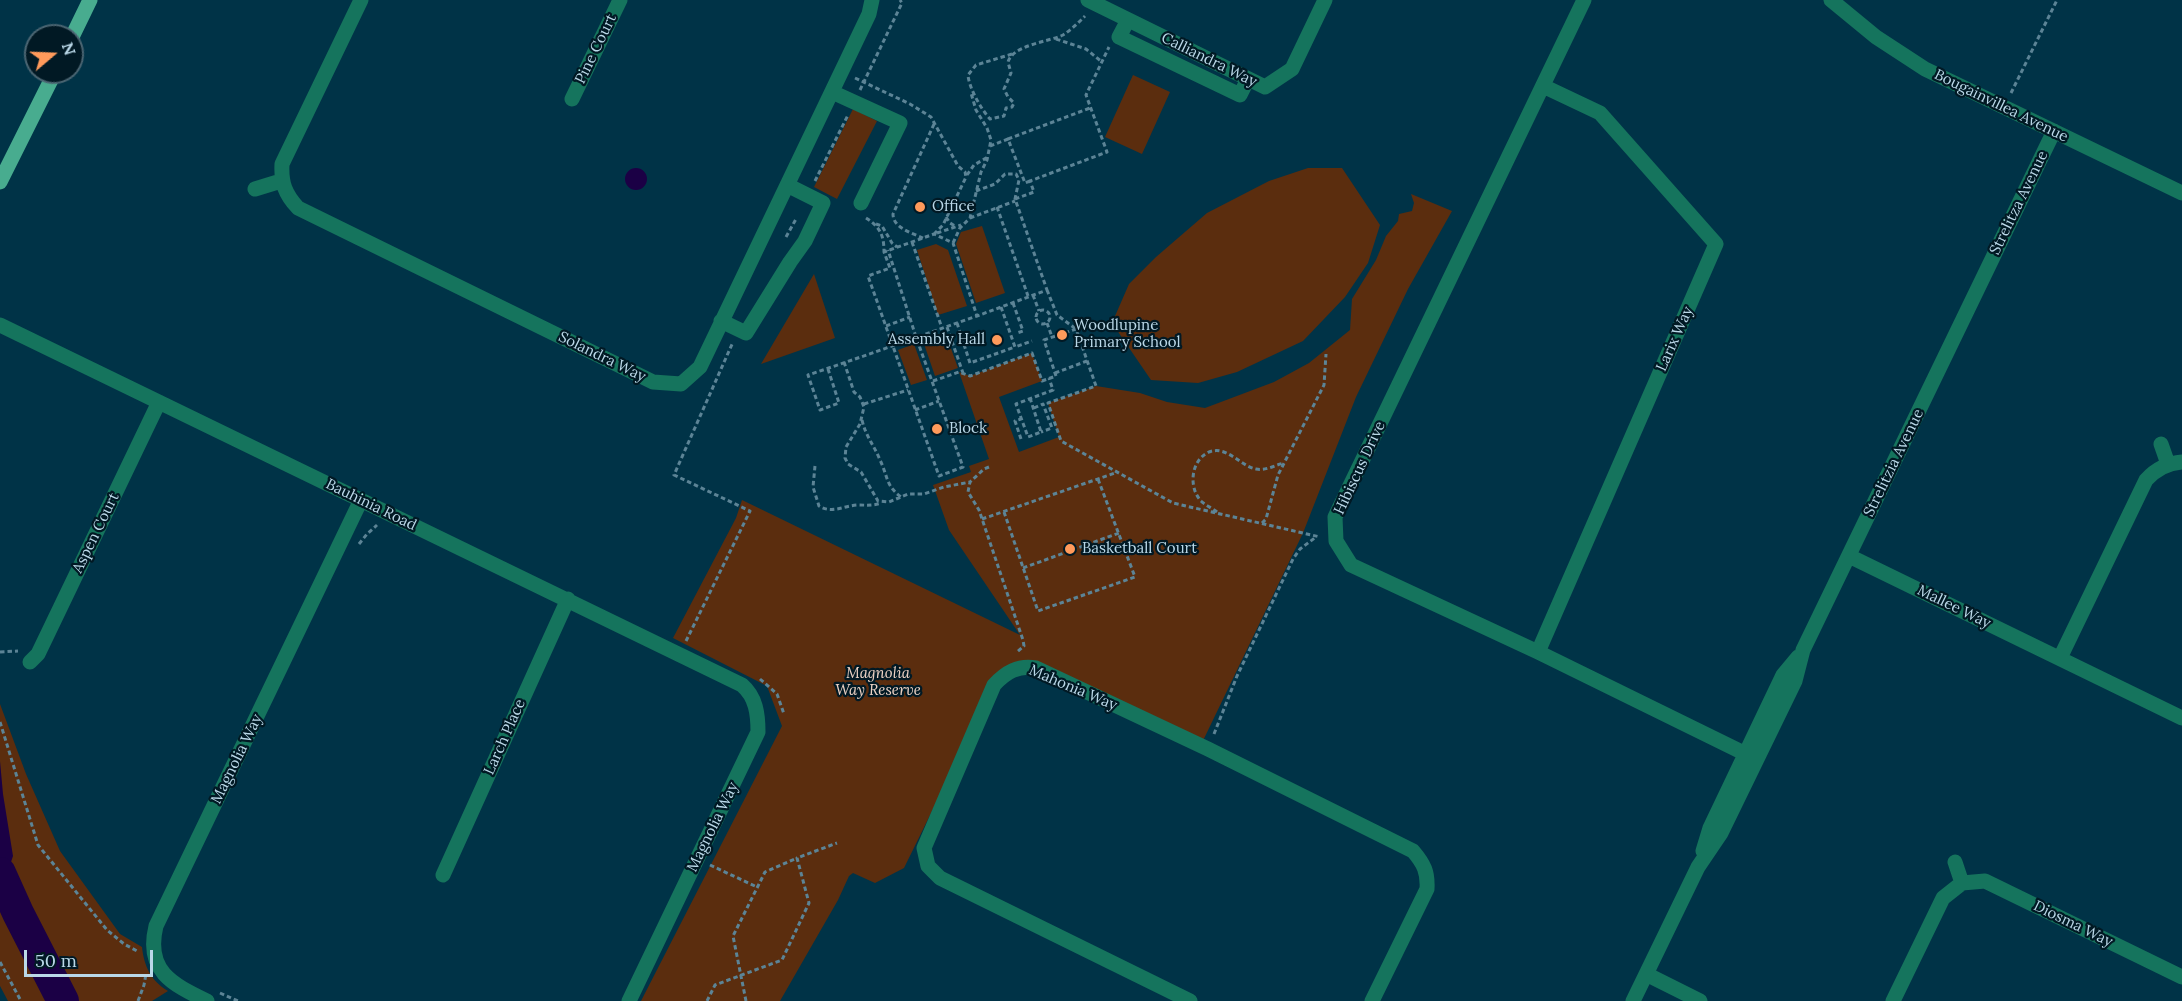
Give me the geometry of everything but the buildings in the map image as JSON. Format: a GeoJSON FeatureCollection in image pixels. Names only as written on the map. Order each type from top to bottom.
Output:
{"type":"FeatureCollection","features":[{"type":"Feature","properties":{"kind":"main road"},"geometry":{"type":"LineString","coordinates":[[78,24],[90,0]]}},
{"type":"Feature","properties":{"kind":"main road"},"geometry":{"type":"LineString","coordinates":[[0,182],[49,84]]}},
{"type":"Feature","properties":{"kind":"street"},"geometry":{"type":"LineString","coordinates":[[255,189],[281,181],[282,164],[361,0]]}},
{"type":"Feature","properties":{"kind":"street","name":"Pine Court"},"geometry":{"type":"LineString","coordinates":[[572,99],[620,0]]}},
{"type":"Feature","properties":{"kind":"street","name":"Solandra Way"},"geometry":{"type":"LineString","coordinates":[[281,181],[287,197],[298,208],[653,382],[681,384],[700,367],[869,14],[872,0]]}},
{"type":"Feature","properties":{"kind":"street","name":"Calliandra Way"},"geometry":{"type":"LineString","coordinates":[[1093,2],[1265,87],[1292,69],[1325,0]]}},
{"type":"Feature","properties":{"kind":"street","name":"Hibiscus Drive"},"geometry":{"type":"LineString","coordinates":[[1336,541],[1335,517],[1584,0]]}},
{"type":"Feature","properties":{"kind":"street","name":"Bougainvillea Avenue"},"geometry":{"type":"LineString","coordinates":[[1831,0],[1876,37],[1925,69],[2182,194]]}},
{"type":"Feature","properties":{"kind":"street","name":"Larix Way"},"geometry":{"type":"LineString","coordinates":[[1538,652],[1716,244],[1600,113],[1542,86]]}},
{"type":"Feature","properties":{"kind":"street"},"geometry":{"type":"LineString","coordinates":[[832,92],[900,123],[861,203]]}},
{"type":"Feature","properties":{"kind":"street","name":"Strelitza Avenue"},"geometry":{"type":"LineString","coordinates":[[1984,276],[2054,131]]}},
{"type":"Feature","properties":{"kind":"street"},"geometry":{"type":"LineString","coordinates":[[721,321],[746,333],[789,262],[805,241],[823,203],[787,185]]}},
{"type":"Feature","properties":{"kind":"street","name":"Strelitzia Avenue"},"geometry":{"type":"LineString","coordinates":[[1633,1001],[1698,867],[1721,833],[1751,756],[1794,681],[1803,650],[1984,276]]}},
{"type":"Feature","properties":{"kind":"street","name":"Bauhinia Road"},"geometry":{"type":"LineString","coordinates":[[0,325],[742,685]]}},
{"type":"Feature","properties":{"kind":"street","name":"Aspen Court"},"geometry":{"type":"LineString","coordinates":[[30,662],[38,654],[159,402]]}},
{"type":"Feature","properties":{"kind":"street"},"geometry":{"type":"LineString","coordinates":[[2060,658],[2146,480],[2155,471],[2175,463],[2161,444]]}},
{"type":"Feature","properties":{"kind":"street","name":"Magnolia Way"},"geometry":{"type":"LineString","coordinates":[[213,996],[180,988],[164,974],[154,959],[153,938],[156,926],[361,500]]}},
{"type":"Feature","properties":{"kind":"street"},"geometry":{"type":"LineString","coordinates":[[1336,541],[1350,565],[1538,652],[1751,756]]}},
{"type":"Feature","properties":{"kind":"street","name":"Mallee Way"},"geometry":{"type":"LineString","coordinates":[[1849,556],[2182,718]]}},
{"type":"Feature","properties":{"kind":"street","name":"Larch Place"},"geometry":{"type":"LineString","coordinates":[[443,875],[568,599]]}},
{"type":"Feature","properties":{"kind":"street","name":"Mahonia Way"},"geometry":{"type":"LineString","coordinates":[[1190,1001],[940,878],[928,866],[924,848],[994,685],[1002,676],[1022,666],[1036,668],[1208,749],[1413,851],[1423,862],[1428,874],[1427,889],[1372,1001]]}},
{"type":"Feature","properties":{"kind":"street","name":"Magnolia Way"},"geometry":{"type":"LineString","coordinates":[[629,1001],[758,732],[756,705],[750,692],[742,685]]}},
{"type":"Feature","properties":{"kind":"street"},"geometry":{"type":"LineString","coordinates":[[1893,1001],[1943,898],[1962,883],[1955,862]]}},
{"type":"Feature","properties":{"kind":"street","name":"Diosma Way"},"geometry":{"type":"LineString","coordinates":[[1962,883],[1985,881],[2182,977]]}},
{"type":"Feature","properties":{"kind":"street"},"geometry":{"type":"LineString","coordinates":[[1646,974],[1700,1001]]}},
{"type":"Feature","properties":{"kind":"path"},"geometry":{"type":"LineString","coordinates":[[781,247],[864,83],[902,3],[900,0]]}},
{"type":"Feature","properties":{"kind":"path"},"geometry":{"type":"LineString","coordinates":[[2011,93],[2057,0]]}},
{"type":"Feature","properties":{"kind":"path"},"geometry":{"type":"LineString","coordinates":[[970,218],[981,171],[988,157],[990,135],[976,110],[968,75],[976,65],[1012,54],[1069,31],[1093,2]]}},
{"type":"Feature","properties":{"kind":"path"},"geometry":{"type":"LineString","coordinates":[[1054,38],[1086,49],[1102,62]]}},
{"type":"Feature","properties":{"kind":"path"},"geometry":{"type":"LineString","coordinates":[[1008,139],[1025,183],[1107,152],[1086,95],[1110,46]]}},
{"type":"Feature","properties":{"kind":"path"},"geometry":{"type":"LineString","coordinates":[[969,85],[990,119],[1004,116],[1006,108],[1012,107],[1014,103],[1004,89],[1011,73],[1008,62],[1012,54]]}},
{"type":"Feature","properties":{"kind":"path"},"geometry":{"type":"LineString","coordinates":[[841,72],[910,104],[931,117],[966,177]]}},
{"type":"Feature","properties":{"kind":"path"},"geometry":{"type":"LineString","coordinates":[[990,146],[1091,108]]}},
{"type":"Feature","properties":{"kind":"path"},"geometry":{"type":"LineString","coordinates":[[923,238],[896,224],[893,214],[935,122]]}},
{"type":"Feature","properties":{"kind":"path"},"geometry":{"type":"LineString","coordinates":[[934,234],[940,229],[974,165],[988,157]]}},
{"type":"Feature","properties":{"kind":"path"},"geometry":{"type":"LineString","coordinates":[[976,191],[995,184],[1005,174],[1016,174],[1018,180],[1015,200],[1055,311],[1076,329],[1088,362],[1096,386],[1048,403],[1061,441],[1173,503],[1336,541]]}},
{"type":"Feature","properties":{"kind":"path"},"geometry":{"type":"LineString","coordinates":[[977,316],[953,243],[960,228],[970,218],[1034,192],[1029,181]]}},
{"type":"Feature","properties":{"kind":"path"},"geometry":{"type":"LineString","coordinates":[[997,207],[1028,297]]}},
{"type":"Feature","properties":{"kind":"path"},"geometry":{"type":"LineString","coordinates":[[946,217],[953,225],[959,226]]}},
{"type":"Feature","properties":{"kind":"path"},"geometry":{"type":"LineString","coordinates":[[891,267],[868,276],[939,476],[963,467],[910,317],[891,267],[884,252],[966,222]]}},
{"type":"Feature","properties":{"kind":"path"},"geometry":{"type":"LineString","coordinates":[[875,224],[882,226],[897,247]]}},
{"type":"Feature","properties":{"kind":"path"},"geometry":{"type":"LineString","coordinates":[[934,234],[953,243]]}},
{"type":"Feature","properties":{"kind":"path"},"geometry":{"type":"LineString","coordinates":[[912,242],[942,328]]}},
{"type":"Feature","properties":{"kind":"path"},"geometry":{"type":"LineString","coordinates":[[828,369],[840,403],[820,410],[808,375],[1047,290]]}},
{"type":"Feature","properties":{"kind":"path"},"geometry":{"type":"LineString","coordinates":[[1033,295],[1039,311]]}},
{"type":"Feature","properties":{"kind":"path"},"geometry":{"type":"LineString","coordinates":[[1013,303],[1023,331],[1017,333]]}},
{"type":"Feature","properties":{"kind":"path"},"geometry":{"type":"LineString","coordinates":[[1001,307],[1015,347]]}},
{"type":"Feature","properties":{"kind":"path"},"geometry":{"type":"LineString","coordinates":[[1039,311],[1048,313],[1055,311]]}},
{"type":"Feature","properties":{"kind":"path"},"geometry":{"type":"LineString","coordinates":[[1039,311],[1036,315],[1037,321],[1042,324],[1047,323]]}},
{"type":"Feature","properties":{"kind":"path"},"geometry":{"type":"LineString","coordinates":[[1048,313],[1047,323],[1052,337]]}},
{"type":"Feature","properties":{"kind":"path"},"geometry":{"type":"LineString","coordinates":[[886,327],[910,317]]}},
{"type":"Feature","properties":{"kind":"path"},"geometry":{"type":"LineString","coordinates":[[957,323],[970,363],[1032,341]]}},
{"type":"Feature","properties":{"kind":"path"},"geometry":{"type":"LineString","coordinates":[[947,327],[963,373]]}},
{"type":"Feature","properties":{"kind":"path"},"geometry":{"type":"LineString","coordinates":[[932,381],[959,372],[969,376],[1032,353],[1042,381],[1056,376],[1044,340],[1076,329]]}},
{"type":"Feature","properties":{"kind":"path"},"geometry":{"type":"LineString","coordinates":[[680,654],[750,511],[674,475],[738,330]]}},
{"type":"Feature","properties":{"kind":"path"},"geometry":{"type":"LineString","coordinates":[[1262,523],[1266,519],[1278,475],[1324,385],[1326,354]]}},
{"type":"Feature","properties":{"kind":"path"},"geometry":{"type":"LineString","coordinates":[[844,362],[854,392],[863,404],[862,419],[866,436],[880,459],[892,490],[901,497]]}},
{"type":"Feature","properties":{"kind":"path"},"geometry":{"type":"LineString","coordinates":[[1055,373],[1088,362]]}},
{"type":"Feature","properties":{"kind":"path"},"geometry":{"type":"LineString","coordinates":[[1033,408],[1043,404],[1052,428],[1028,436],[1016,404],[1053,390],[1049,378]]}},
{"type":"Feature","properties":{"kind":"path"},"geometry":{"type":"LineString","coordinates":[[863,404],[908,390]]}},
{"type":"Feature","properties":{"kind":"path"},"geometry":{"type":"LineString","coordinates":[[1030,398],[1041,432]]}},
{"type":"Feature","properties":{"kind":"path"},"geometry":{"type":"LineString","coordinates":[[915,410],[939,401]]}},
{"type":"Feature","properties":{"kind":"path"},"geometry":{"type":"LineString","coordinates":[[862,419],[846,447],[845,458],[848,464],[861,472],[878,501],[889,501]]}},
{"type":"Feature","properties":{"kind":"path"},"geometry":{"type":"LineString","coordinates":[[1021,439],[1015,422],[1022,419]]}},
{"type":"Feature","properties":{"kind":"path"},"geometry":{"type":"LineString","coordinates":[[1220,513],[1202,502],[1192,482],[1199,458],[1210,452],[1220,451],[1232,456],[1242,464],[1257,469],[1266,469],[1284,462]]}},
{"type":"Feature","properties":{"kind":"path"},"geometry":{"type":"LineString","coordinates":[[815,466],[813,487],[819,506],[833,510],[854,505],[870,506],[970,482],[989,467]]}},
{"type":"Feature","properties":{"kind":"path"},"geometry":{"type":"LineString","coordinates":[[982,519],[1118,472]]}},
{"type":"Feature","properties":{"kind":"path"},"geometry":{"type":"LineString","coordinates":[[1004,512],[1038,611],[1135,577],[1098,479]]}},
{"type":"Feature","properties":{"kind":"path"},"geometry":{"type":"LineString","coordinates":[[970,482],[969,492],[982,519],[1023,640],[1024,646],[1012,655]]}},
{"type":"Feature","properties":{"kind":"path"},"geometry":{"type":"LineString","coordinates":[[356,552],[367,534],[380,524]]}},
{"type":"Feature","properties":{"kind":"path"},"geometry":{"type":"LineString","coordinates":[[1023,568],[1119,534]]}},
{"type":"Feature","properties":{"kind":"path"},"geometry":{"type":"LineString","coordinates":[[1208,749],[1237,676],[1293,560],[1305,544],[1317,536]]}},
{"type":"Feature","properties":{"kind":"path"},"geometry":{"type":"LineString","coordinates":[[0,722],[38,845],[107,930],[123,944],[139,952]]}},
{"type":"Feature","properties":{"kind":"path"},"geometry":{"type":"LineString","coordinates":[[746,1001],[732,936],[765,872],[837,843]]}},
{"type":"Feature","properties":{"kind":"path"},"geometry":{"type":"LineString","coordinates":[[707,1001],[715,985],[782,960],[809,903],[797,858]]}},
{"type":"Feature","properties":{"kind":"path"},"geometry":{"type":"LineString","coordinates":[[697,859],[757,887]]}},
{"type":"Feature","properties":{"kind":"path"},"geometry":{"type":"LineString","coordinates":[[0,962],[21,1001]]}},
{"type":"Feature","properties":{"kind":"path"},"geometry":{"type":"LineString","coordinates":[[213,996],[238,1001]]}},
{"type":"Feature","properties":{"kind":"green space"},"geometry":{"type":"Polygon","coordinates":[[[1133,75],[1170,92],[1142,154],[1105,137],[1133,75]]]}},
{"type":"Feature","properties":{"kind":"green space"},"geometry":{"type":"Polygon","coordinates":[[[853,109],[877,121],[837,199],[814,187],[853,109]]]}},
{"type":"Feature","properties":{"kind":"green space"},"geometry":{"type":"Polygon","coordinates":[[[1308,168],[1342,168],[1380,225],[1368,263],[1345,297],[1303,341],[1237,372],[1198,383],[1151,380],[1112,323],[1129,284],[1207,213],[1269,181],[1308,168]]]}},
{"type":"Feature","properties":{"kind":"green space","name":"Magnolia Way Reserve"},"geometry":{"type":"Polygon","coordinates":[[[1411,194],[1452,211],[1408,289],[1356,397],[1303,533],[1199,749],[1024,671],[994,685],[904,868],[875,883],[853,873],[849,876],[838,900],[780,1001],[641,1001],[782,726],[767,686],[673,638],[736,518],[742,500],[1020,635],[949,530],[933,485],[971,472],[969,466],[989,459],[959,372],[970,376],[1032,353],[1042,381],[999,397],[1019,452],[1059,437],[1048,403],[1096,386],[1140,393],[1167,402],[1205,408],[1274,382],[1309,363],[1350,330],[1352,299],[1376,260],[1386,236],[1398,221],[1399,214],[1412,211],[1414,203],[1411,194]]]}},
{"type":"Feature","properties":{"kind":"green space"},"geometry":{"type":"Polygon","coordinates":[[[982,226],[1005,293],[976,303],[956,244],[961,232],[982,226]]]}},
{"type":"Feature","properties":{"kind":"green space"},"geometry":{"type":"Polygon","coordinates":[[[936,244],[948,250],[967,306],[938,315],[917,250],[936,244]]]}},
{"type":"Feature","properties":{"kind":"green space"},"geometry":{"type":"Polygon","coordinates":[[[814,274],[835,338],[761,364],[814,274]]]}},
{"type":"Feature","properties":{"kind":"green space"},"geometry":{"type":"Polygon","coordinates":[[[945,332],[958,368],[935,376],[923,341],[945,332]]]}},
{"type":"Feature","properties":{"kind":"green space"},"geometry":{"type":"Polygon","coordinates":[[[914,344],[927,380],[911,385],[898,350],[914,344]]]}},
{"type":"Feature","properties":{"kind":"green space"},"geometry":{"type":"Polygon","coordinates":[[[0,704],[26,774],[60,851],[120,934],[142,947],[149,972],[157,983],[168,991],[152,1001],[8,1001],[0,986],[0,704]]]}},
{"type":"Feature","properties":{"kind":"shaded area"},"geometry":{"type":"Polygon","coordinates":[[[636,168],[644,171],[647,179],[644,187],[636,190],[628,187],[625,179],[628,171],[636,168]]]}},
{"type":"Feature","properties":{"kind":"shaded area"},"geometry":{"type":"Polygon","coordinates":[[[0,761],[13,856],[8,871],[0,880],[0,761]]]}},
{"type":"Feature","properties":{"kind":"waterway"},"geometry":{"type":"LineString","coordinates":[[0,873],[63,1001]]}},
{"type":"Feature","properties":{"kind":"place","name":"Office"},"geometry":{"type":"Point","coordinates":[920,207]}},
{"type":"Feature","properties":{"kind":"place","name":"Woodlupine Primary School"},"geometry":{"type":"Point","coordinates":[1062,335]}},
{"type":"Feature","properties":{"kind":"place","name":"Assembly Hall"},"geometry":{"type":"Point","coordinates":[997,340]}},
{"type":"Feature","properties":{"kind":"place","name":"Block"},"geometry":{"type":"Point","coordinates":[937,429]}},
{"type":"Feature","properties":{"kind":"place","name":"Basketball Court"},"geometry":{"type":"Point","coordinates":[1070,549]}}]}
